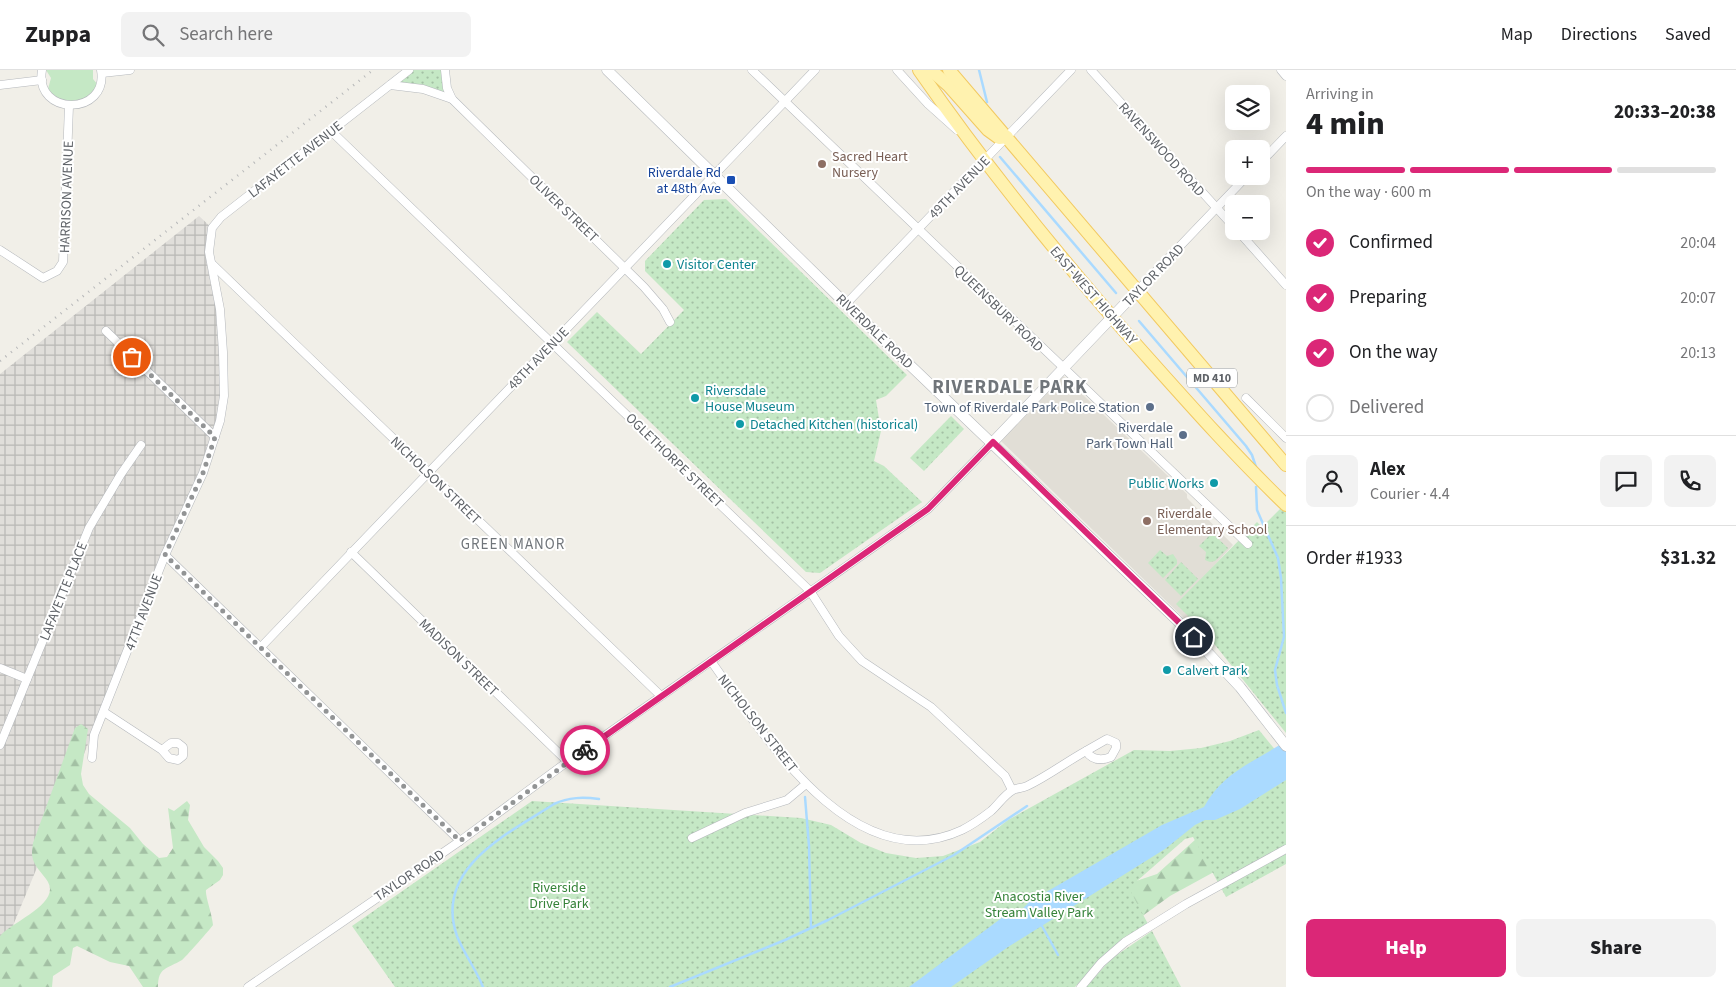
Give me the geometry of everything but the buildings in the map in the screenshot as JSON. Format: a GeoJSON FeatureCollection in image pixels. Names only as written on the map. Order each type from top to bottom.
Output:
{"type":"FeatureCollection","features":[{"type":"Feature","properties":{"kind":"main road","name":"EAST-WEST HIGHWAY"},"geometry":{"type":"LineString","coordinates":[[919,70],[983,162],[1112,317],[1225,444],[1286,505]]}},
{"type":"Feature","properties":{"kind":"main road"},"geometry":{"type":"LineString","coordinates":[[931,70],[949,86],[988,130],[999,138],[1007,137]]}},
{"type":"Feature","properties":{"kind":"main road","name":"MD 410"},"geometry":{"type":"LineString","coordinates":[[949,70],[1286,465]]}},
{"type":"Feature","properties":{"kind":"street"},"geometry":{"type":"LineString","coordinates":[[42,70],[44,88],[51,98],[69,106],[80,104],[93,97],[100,85],[102,72],[130,70]]}},
{"type":"Feature","properties":{"kind":"street","name":"LAFAYETTE AVENUE"},"geometry":{"type":"LineString","coordinates":[[212,264],[210,244],[215,223],[409,70]]}},
{"type":"Feature","properties":{"kind":"street"},"geometry":{"type":"LineString","coordinates":[[445,70],[447,88],[452,99]]}},
{"type":"Feature","properties":{"kind":"street","name":"RIVERDALE ROAD"},"geometry":{"type":"LineString","coordinates":[[606,70],[715,174],[846,304],[993,442],[1184,627],[1240,687],[1286,746]]}},
{"type":"Feature","properties":{"kind":"street","name":"QUEENSBURY ROAD"},"geometry":{"type":"LineString","coordinates":[[752,70],[1062,369],[1248,544]]}},
{"type":"Feature","properties":{"kind":"street","name":"48TH AVENUE"},"geometry":{"type":"LineString","coordinates":[[261,647],[815,70]]}},
{"type":"Feature","properties":{"kind":"street"},"geometry":{"type":"LineString","coordinates":[[896,70],[928,104],[967,138]]}},
{"type":"Feature","properties":{"kind":"street","name":"49TH AVENUE"},"geometry":{"type":"LineString","coordinates":[[846,304],[1071,70]]}},
{"type":"Feature","properties":{"kind":"street","name":"RAVENSWOOD ROAD"},"geometry":{"type":"LineString","coordinates":[[1091,70],[1225,217]]}},
{"type":"Feature","properties":{"kind":"street"},"geometry":{"type":"LineString","coordinates":[[1281,70],[1286,76]]}},
{"type":"Feature","properties":{"kind":"street"},"geometry":{"type":"LineString","coordinates":[[0,85],[42,80]]}},
{"type":"Feature","properties":{"kind":"street","name":"OLIVER STREET"},"geometry":{"type":"LineString","coordinates":[[390,85],[423,89],[452,99],[625,268],[656,300],[670,322]]}},
{"type":"Feature","properties":{"kind":"street","name":"HARRISON AVENUE"},"geometry":{"type":"LineString","coordinates":[[0,250],[43,278],[57,271],[64,258],[69,106]]}},
{"type":"Feature","properties":{"kind":"street","name":"OGLETHORPE STREET"},"geometry":{"type":"LineString","coordinates":[[331,131],[553,342],[810,591],[839,636],[862,661],[931,707],[1005,776],[1012,790]]}},
{"type":"Feature","properties":{"kind":"street"},"geometry":{"type":"LineString","coordinates":[[1270,153],[1286,136]]}},
{"type":"Feature","properties":{"kind":"street","name":"TAYLOR ROAD"},"geometry":{"type":"LineString","coordinates":[[248,987],[460,841],[710,661],[928,509],[1239,185]]}},
{"type":"Feature","properties":{"kind":"street"},"geometry":{"type":"LineString","coordinates":[[1246,240],[1286,284]]}},
{"type":"Feature","properties":{"kind":"street","name":"47TH AVENUE"},"geometry":{"type":"LineString","coordinates":[[92,758],[94,736],[165,555],[203,473],[222,409],[224,378],[220,309],[212,264]]}},
{"type":"Feature","properties":{"kind":"street","name":"NICHOLSON STREET"},"geometry":{"type":"LineString","coordinates":[[212,264],[661,696]]}},
{"type":"Feature","properties":{"kind":"street"},"geometry":{"type":"LineString","coordinates":[[106,331],[215,437]]}},
{"type":"Feature","properties":{"kind":"street"},"geometry":{"type":"LineString","coordinates":[[1246,398],[1286,438]]}},
{"type":"Feature","properties":{"kind":"street","name":"LAFAYETTE PLACE"},"geometry":{"type":"LineString","coordinates":[[0,745],[89,528],[116,480],[141,445]]}},
{"type":"Feature","properties":{"kind":"street","name":"MADISON STREET"},"geometry":{"type":"LineString","coordinates":[[351,552],[568,762]]}},
{"type":"Feature","properties":{"kind":"street"},"geometry":{"type":"LineString","coordinates":[[165,555],[460,841]]}},
{"type":"Feature","properties":{"kind":"street","name":"NICHOLSON STREET"},"geometry":{"type":"LineString","coordinates":[[710,661],[784,761],[806,784],[838,810],[866,828],[904,840],[935,838],[963,829],[990,811],[1012,790]]}},
{"type":"Feature","properties":{"kind":"street"},"geometry":{"type":"LineString","coordinates":[[0,668],[27,679]]}},
{"type":"Feature","properties":{"kind":"street"},"geometry":{"type":"LineString","coordinates":[[104,712],[162,750]]}},
{"type":"Feature","properties":{"kind":"street"},"geometry":{"type":"LineString","coordinates":[[1012,790],[1026,787],[1086,751]]}},
{"type":"Feature","properties":{"kind":"street"},"geometry":{"type":"LineString","coordinates":[[692,838],[745,813],[788,800],[806,784]]}},
{"type":"Feature","properties":{"kind":"street"},"geometry":{"type":"LineString","coordinates":[[1081,987],[1101,964],[1126,942],[1235,876],[1286,849]]}},
{"type":"Feature","properties":{"kind":"shaded area"},"geometry":{"type":"Polygon","coordinates":[[[199,216],[212,228],[211,236],[219,309],[224,396],[215,437],[0,957],[0,374],[199,216]]]}},
{"type":"Feature","properties":{"kind":"shaded area","name":"Riverdale Elementary School"},"geometry":{"type":"Polygon","coordinates":[[[1063,376],[1187,494],[1187,498],[1233,545],[1213,567],[1230,583],[1191,625],[1001,441],[1063,376]]]}},
{"type":"Feature","properties":{"kind":"green space"},"geometry":{"type":"Polygon","coordinates":[[[46,70],[93,70],[93,79],[98,85],[88,99],[70,104],[53,96],[48,89],[51,78],[46,70]]]}},
{"type":"Feature","properties":{"kind":"green space"},"geometry":{"type":"Polygon","coordinates":[[[409,70],[445,70],[452,98],[390,85],[409,70]]]}},
{"type":"Feature","properties":{"kind":"green space"},"geometry":{"type":"Polygon","coordinates":[[[726,199],[907,375],[886,396],[876,400],[881,431],[874,461],[884,466],[922,502],[820,573],[806,572],[567,342],[597,312],[641,354],[684,310],[645,271],[645,261],[704,200],[726,199]]]}},
{"type":"Feature","properties":{"kind":"green space"},"geometry":{"type":"Polygon","coordinates":[[[951,416],[964,429],[924,471],[910,458],[951,416]]]}},
{"type":"Feature","properties":{"kind":"green space"},"geometry":{"type":"Polygon","coordinates":[[[1281,508],[1286,512],[1286,733],[1207,635],[1176,604],[1257,522],[1262,527],[1281,508]]]}},
{"type":"Feature","properties":{"kind":"green space"},"geometry":{"type":"Polygon","coordinates":[[[1212,533],[1228,548],[1215,561],[1210,562],[1205,560],[1206,552],[1199,546],[1212,533]]]}},
{"type":"Feature","properties":{"kind":"green space"},"geometry":{"type":"Polygon","coordinates":[[[1160,550],[1167,556],[1173,554],[1177,560],[1177,564],[1163,578],[1148,563],[1160,550]]]}},
{"type":"Feature","properties":{"kind":"green space"},"geometry":{"type":"Polygon","coordinates":[[[1181,562],[1198,579],[1181,596],[1165,580],[1181,562]]]}},
{"type":"Feature","properties":{"kind":"green space"},"geometry":{"type":"Polygon","coordinates":[[[81,724],[88,729],[81,774],[83,785],[89,794],[130,828],[143,844],[159,858],[167,857],[173,848],[168,808],[174,811],[187,801],[190,805],[188,820],[204,847],[223,868],[223,875],[220,880],[206,890],[213,925],[182,960],[164,969],[158,980],[158,987],[143,987],[129,966],[110,962],[77,946],[73,948],[70,965],[53,976],[52,987],[0,987],[0,936],[37,909],[48,896],[49,885],[33,860],[33,843],[75,728],[81,724]]]}},
{"type":"Feature","properties":{"kind":"green space"},"geometry":{"type":"Polygon","coordinates":[[[1259,730],[1286,763],[1286,864],[1226,897],[1193,837],[1185,839],[1129,888],[1148,924],[1104,956],[1075,987],[395,987],[352,926],[532,801],[801,818],[831,825],[861,843],[886,853],[916,858],[943,856],[980,842],[1008,820],[1134,750],[1170,751],[1201,748],[1230,741],[1259,730]]]}},
{"type":"Feature","properties":{"kind":"green space"},"geometry":{"type":"Polygon","coordinates":[[[1206,830],[1223,867],[1170,896],[1141,917],[992,987],[1118,887],[1157,874],[1206,830]]]}},
{"type":"Feature","properties":{"kind":"green space"},"geometry":{"type":"Polygon","coordinates":[[[1152,931],[1181,987],[1086,987],[1111,959],[1152,931]]]}},
{"type":"Feature","properties":{"kind":"water"},"geometry":{"type":"Polygon","coordinates":[[[1286,741],[1286,780],[1240,809],[1215,820],[1205,820],[1195,825],[1165,849],[1008,947],[951,987],[909,987],[1006,915],[1013,919],[1029,902],[1162,825],[1204,807],[1220,785],[1230,776],[1286,741]]]}},
{"type":"Feature","properties":{"kind":"waterway"},"geometry":{"type":"LineString","coordinates":[[979,70],[987,102]]}},
{"type":"Feature","properties":{"kind":"waterway"},"geometry":{"type":"LineString","coordinates":[[1000,157],[1116,293]]}},
{"type":"Feature","properties":{"kind":"waterway"},"geometry":{"type":"LineString","coordinates":[[1139,321],[1246,446],[1252,455],[1256,467]]}},
{"type":"Feature","properties":{"kind":"waterway"},"geometry":{"type":"LineString","coordinates":[[1256,487],[1257,510],[1278,558],[1281,578],[1284,637],[1275,670],[1277,685],[1286,713]]}},
{"type":"Feature","properties":{"kind":"waterway"},"geometry":{"type":"LineString","coordinates":[[805,797],[809,846],[811,928]]}},
{"type":"Feature","properties":{"kind":"waterway"},"geometry":{"type":"LineString","coordinates":[[483,987],[457,936],[452,912],[456,891],[465,872],[480,855],[497,841],[554,804],[576,798],[599,799]]}},
{"type":"Feature","properties":{"kind":"waterway"},"geometry":{"type":"LineString","coordinates":[[670,987],[785,940],[828,920],[954,855],[1027,806]]}},
{"type":"Feature","properties":{"kind":"waterway"},"geometry":{"type":"LineString","coordinates":[[1042,926],[1058,955]]}},
{"type":"Feature","properties":{"kind":"railway"},"geometry":{"type":"LineString","coordinates":[[0,361],[373,70]]}},
{"type":"Feature","properties":{"kind":"way so far"},"geometry":{"type":"LineString","coordinates":[[132,357],[215,437],[203,473],[165,555],[460,841],[585,750]]}},
{"type":"Feature","properties":{"kind":"place","name":"Sacred Heart Nursery"},"geometry":{"type":"Point","coordinates":[822,164]}},
{"type":"Feature","properties":{"kind":"place","name":"Riverdale Rd at 48th Ave"},"geometry":{"type":"Point","coordinates":[731,180]}},
{"type":"Feature","properties":{"kind":"place","name":"Visitor Center"},"geometry":{"type":"Point","coordinates":[667,264]}},
{"type":"Feature","properties":{"kind":"place","name":"Riversdale House Museum"},"geometry":{"type":"Point","coordinates":[695,398]}},
{"type":"Feature","properties":{"kind":"place","name":"Town of Riverdale Park Police Station"},"geometry":{"type":"Point","coordinates":[1150,407]}},
{"type":"Feature","properties":{"kind":"place","name":"Detached Kitchen (historical)"},"geometry":{"type":"Point","coordinates":[740,424]}},
{"type":"Feature","properties":{"kind":"place","name":"Riverdale Park Town Hall"},"geometry":{"type":"Point","coordinates":[1183,435]}},
{"type":"Feature","properties":{"kind":"place","name":"Public Works"},"geometry":{"type":"Point","coordinates":[1214,483]}},
{"type":"Feature","properties":{"kind":"place","name":"Riverdale Elementary School"},"geometry":{"type":"Point","coordinates":[1147,521]}},
{"type":"Feature","properties":{"kind":"place","name":"Calvert Park"},"geometry":{"type":"Point","coordinates":[1167,670]}},
{"type":"Feature","properties":{"kind":"district","name":"RIVERDALE PARK"},"geometry":{"type":"Point","coordinates":[1010,386]}},
{"type":"Feature","properties":{"kind":"district","name":"GREEN MANOR"},"geometry":{"type":"Point","coordinates":[513,544]}},
{"type":"Feature","properties":{"kind":"route"},"geometry":{"type":"LineString","coordinates":[[585,750],[928,509],[947,492],[993,442],[1194,637]]}},
{"type":"Feature","properties":{"kind":"park label","name":"Riverside Drive Park"},"geometry":{"type":"Point","coordinates":[559,896]}},
{"type":"Feature","properties":{"kind":"park label","name":"Anacostia River Stream Valley Park"},"geometry":{"type":"Point","coordinates":[1039,904]}}]}
